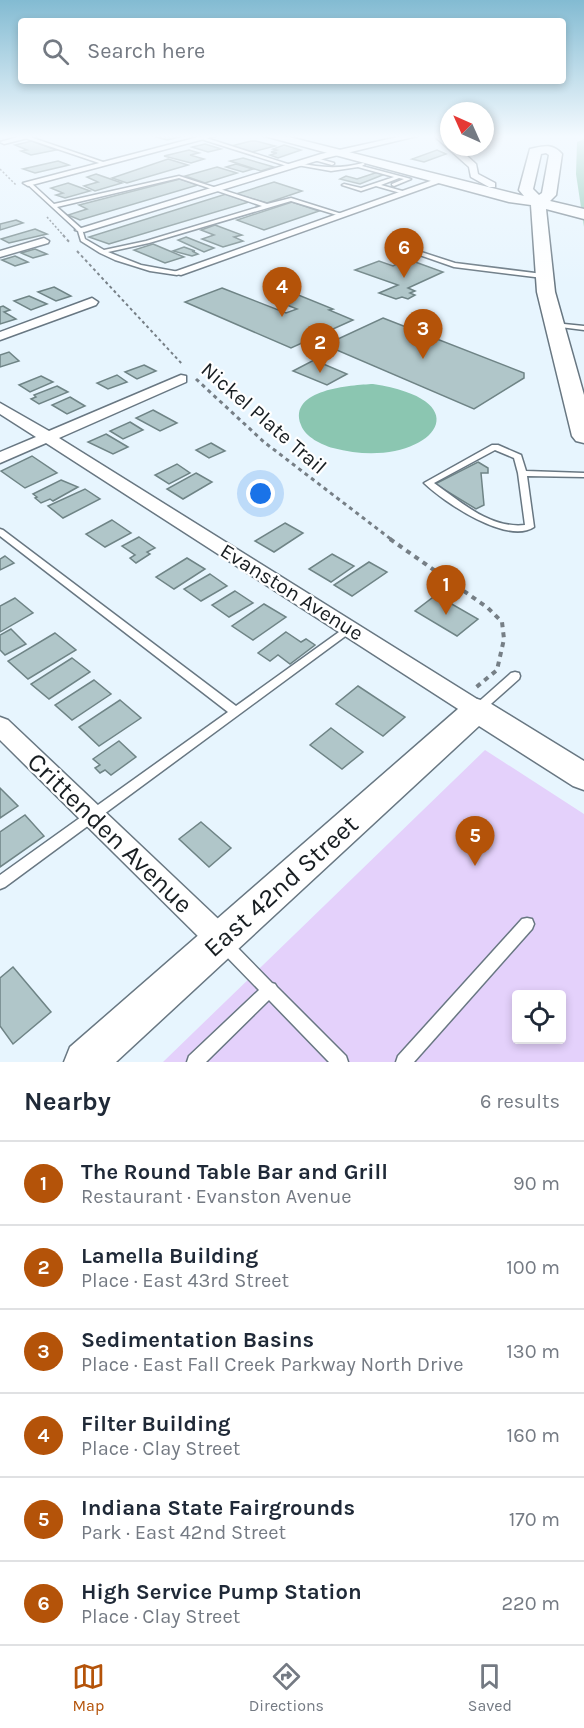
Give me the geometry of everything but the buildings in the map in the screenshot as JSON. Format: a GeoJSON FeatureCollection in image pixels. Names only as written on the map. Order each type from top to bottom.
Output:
{"type":"FeatureCollection","features":[{"type":"Feature","properties":{"kind":"main road"},"geometry":{"type":"LineString","coordinates":[[459,185],[581,213]]}},
{"type":"Feature","properties":{"kind":"main road"},"geometry":{"type":"LineString","coordinates":[[505,185],[538,202]]}},
{"type":"Feature","properties":{"kind":"main road"},"geometry":{"type":"LineString","coordinates":[[511,185],[526,190],[538,202],[543,276],[584,435]]}},
{"type":"Feature","properties":{"kind":"main road"},"geometry":{"type":"LineString","coordinates":[[538,202],[549,195],[551,185]]}},
{"type":"Feature","properties":{"kind":"street"},"geometry":{"type":"LineString","coordinates":[[80,230],[231,185]]}},
{"type":"Feature","properties":{"kind":"street"},"geometry":{"type":"LineString","coordinates":[[177,273],[429,185]]}},
{"type":"Feature","properties":{"kind":"street"},"geometry":{"type":"LineString","coordinates":[[0,254],[44,241]]}},
{"type":"Feature","properties":{"kind":"street"},"geometry":{"type":"LineString","coordinates":[[0,336],[92,302]]}},
{"type":"Feature","properties":{"kind":"street"},"geometry":{"type":"LineString","coordinates":[[0,458],[186,374]]}},
{"type":"Feature","properties":{"kind":"street","name":"Evanston Avenue"},"geometry":{"type":"LineString","coordinates":[[0,407],[584,777]]}},
{"type":"Feature","properties":{"kind":"street","name":"East 42nd Street"},"geometry":{"type":"LineString","coordinates":[[85,1062],[477,710]]}},
{"type":"Feature","properties":{"kind":"street","name":"Crittenden Avenue"},"geometry":{"type":"LineString","coordinates":[[0,726],[220,940]]}},
{"type":"Feature","properties":{"kind":"lane"},"geometry":{"type":"LineString","coordinates":[[30,185],[80,230],[83,240],[102,252],[134,267],[177,273]]}},
{"type":"Feature","properties":{"kind":"lane"},"geometry":{"type":"LineString","coordinates":[[53,206],[146,185]]}},
{"type":"Feature","properties":{"kind":"lane"},"geometry":{"type":"LineString","coordinates":[[203,185],[267,206]]}},
{"type":"Feature","properties":{"kind":"lane"},"geometry":{"type":"LineString","coordinates":[[344,185],[361,190],[376,185],[404,193]]}},
{"type":"Feature","properties":{"kind":"lane"},"geometry":{"type":"LineString","coordinates":[[386,188],[395,185]]}},
{"type":"Feature","properties":{"kind":"lane"},"geometry":{"type":"LineString","coordinates":[[102,252],[147,242],[291,199],[342,215]]}},
{"type":"Feature","properties":{"kind":"lane"},"geometry":{"type":"LineString","coordinates":[[410,250],[454,265],[543,276]]}},
{"type":"Feature","properties":{"kind":"lane"},"geometry":{"type":"LineString","coordinates":[[554,325],[584,327]]}},
{"type":"Feature","properties":{"kind":"lane"},"geometry":{"type":"LineString","coordinates":[[495,447],[518,457],[522,473],[530,527],[517,530],[498,528],[428,483],[495,447]]}},
{"type":"Feature","properties":{"kind":"lane"},"geometry":{"type":"LineString","coordinates":[[522,473],[584,475]]}},
{"type":"Feature","properties":{"kind":"lane"},"geometry":{"type":"LineString","coordinates":[[0,532],[236,712]]}},
{"type":"Feature","properties":{"kind":"lane"},"geometry":{"type":"LineString","coordinates":[[0,883],[350,629]]}},
{"type":"Feature","properties":{"kind":"lane"},"geometry":{"type":"LineString","coordinates":[[477,710],[515,676]]}},
{"type":"Feature","properties":{"kind":"lane"},"geometry":{"type":"LineString","coordinates":[[404,1062],[527,924]]}},
{"type":"Feature","properties":{"kind":"lane"},"geometry":{"type":"LineString","coordinates":[[220,940],[340,1062]]}},
{"type":"Feature","properties":{"kind":"lane"},"geometry":{"type":"LineString","coordinates":[[195,1062],[270,989]]}},
{"type":"Feature","properties":{"kind":"path"},"geometry":{"type":"LineString","coordinates":[[16,185],[21,190]]}},
{"type":"Feature","properties":{"kind":"path","name":"Nickel Plate Trail"},"geometry":{"type":"LineString","coordinates":[[46,216],[186,374],[232,416],[294,469],[488,608],[502,622],[504,639],[496,670]]}},
{"type":"Feature","properties":{"kind":"path"},"geometry":{"type":"LineString","coordinates":[[44,241],[80,230]]}},
{"type":"Feature","properties":{"kind":"shaded area"},"geometry":{"type":"Polygon","coordinates":[[[578,185],[584,185],[584,227],[578,185]]]}},
{"type":"Feature","properties":{"kind":"shaded area"},"geometry":{"type":"Polygon","coordinates":[[[373,384],[409,393],[430,405],[437,419],[432,432],[417,443],[394,451],[366,453],[329,447],[314,440],[303,429],[299,413],[303,404],[312,396],[337,388],[373,384]]]}},
{"type":"Feature","properties":{"kind":"shaded area"},"geometry":{"type":"Polygon","coordinates":[[[485,750],[584,814],[584,1062],[163,1062],[485,750]]]}},
{"type":"Feature","properties":{"kind":"place","name":"High Service Pump Station"},"geometry":{"type":"Point","coordinates":[404,278]}},
{"type":"Feature","properties":{"kind":"place","name":"Filter Building"},"geometry":{"type":"Point","coordinates":[282,317]}},
{"type":"Feature","properties":{"kind":"place","name":"Sedimentation Basins"},"geometry":{"type":"Point","coordinates":[423,359]}},
{"type":"Feature","properties":{"kind":"place","name":"Lamella Building"},"geometry":{"type":"Point","coordinates":[320,373]}},
{"type":"Feature","properties":{"kind":"place","name":"The Round Table Bar and Grill"},"geometry":{"type":"Point","coordinates":[446,615]}},
{"type":"Feature","properties":{"kind":"place","name":"Indiana State Fairgrounds"},"geometry":{"type":"Point","coordinates":[475,866]}}]}
